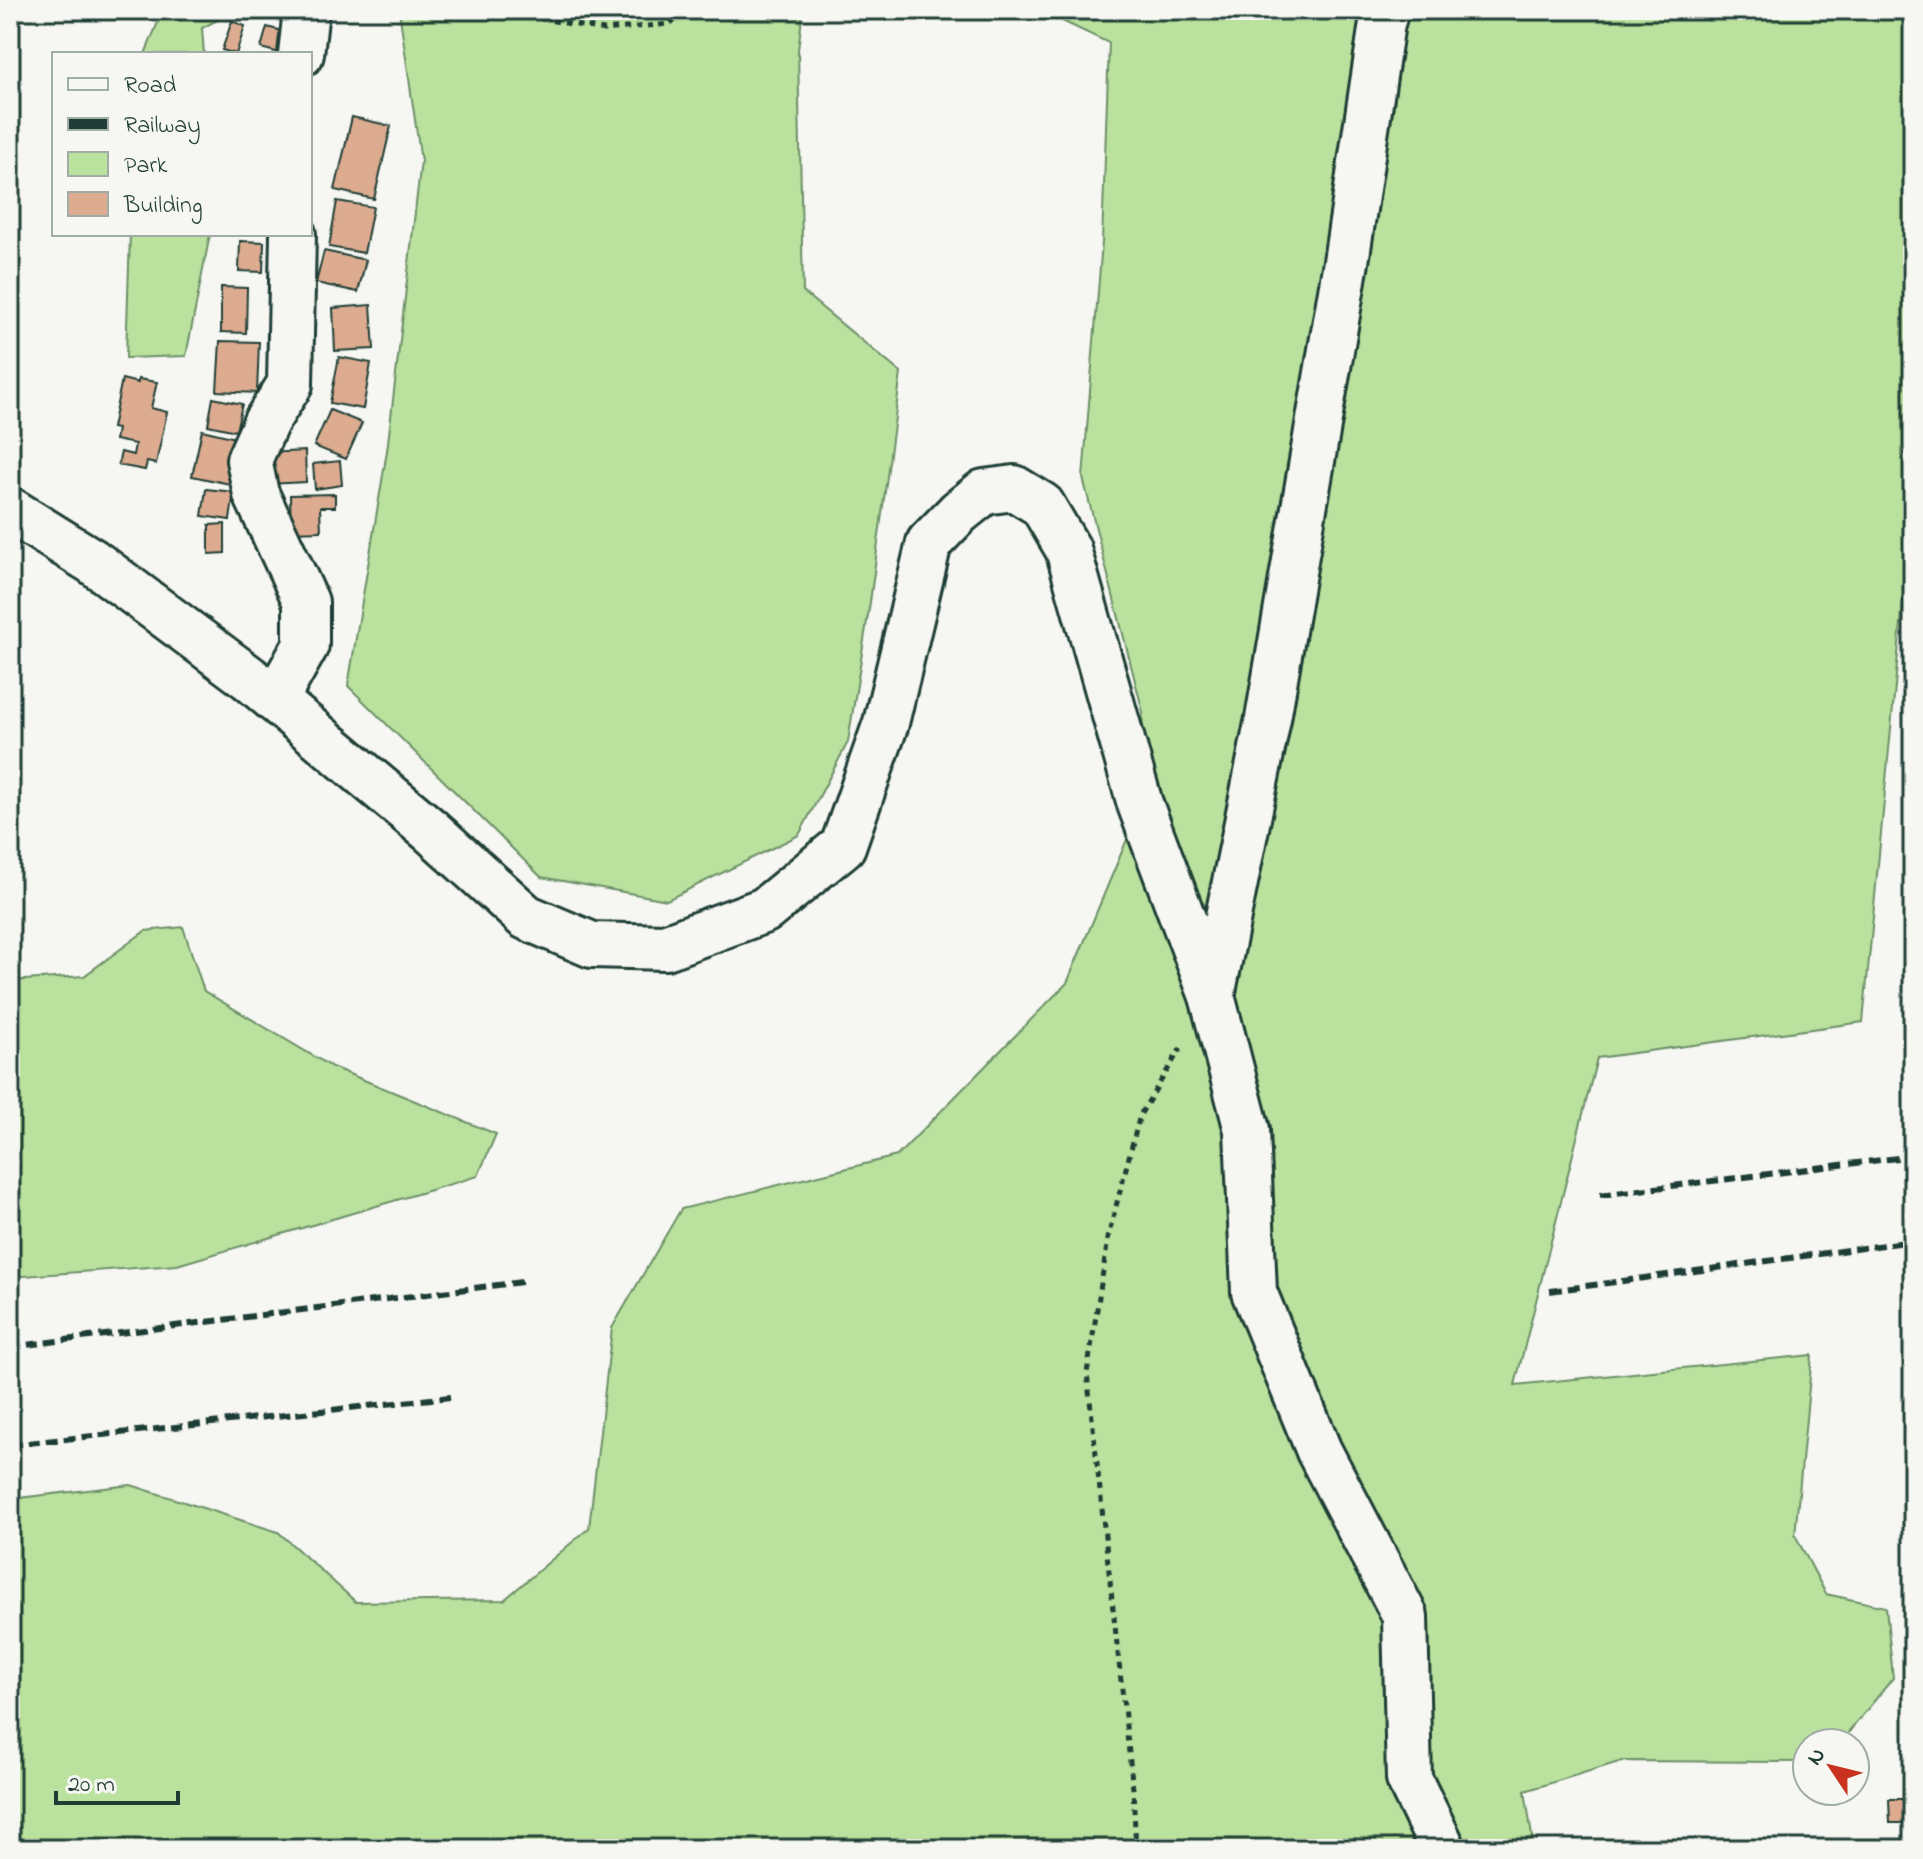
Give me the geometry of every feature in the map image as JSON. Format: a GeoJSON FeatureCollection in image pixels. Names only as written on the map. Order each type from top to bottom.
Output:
{"type":"FeatureCollection","features":[{"type":"Feature","properties":{"kind":"street"},"geometry":{"type":"LineString","coordinates":[[301,52],[306,10]]}},
{"type":"Feature","properties":{"kind":"street"},"geometry":{"type":"LineString","coordinates":[[1212,996],[1268,719],[1386,10]]}},
{"type":"Feature","properties":{"kind":"street"},"geometry":{"type":"LineString","coordinates":[[275,700],[306,645],[306,602],[256,494],[249,460],[266,422],[290,384],[293,236]]}},
{"type":"Feature","properties":{"kind":"street"},"geometry":{"type":"LineString","coordinates":[[10,510],[92,561],[249,678],[430,830],[526,917],[592,945],[665,947],[765,910],[843,846],[886,723],[929,543],[984,492],[1014,488],[1042,505],[1068,549],[1140,804],[1212,996],[1247,1130],[1254,1292],[1319,1451],[1405,1616],[1409,1779],[1443,1849]]}},
{"type":"Feature","properties":{"kind":"path"},"geometry":{"type":"LineString","coordinates":[[493,10],[604,30],[669,24],[689,10]]}},
{"type":"Feature","properties":{"kind":"path"},"geometry":{"type":"LineString","coordinates":[[1136,1849],[1133,1789],[1087,1373],[1109,1233],[1140,1115],[1212,996]]}},
{"type":"Feature","properties":{"kind":"green space"},"geometry":{"type":"Polygon","coordinates":[[[163,10],[236,10],[202,28],[204,52],[146,52],[163,10]]]}},
{"type":"Feature","properties":{"kind":"green space"},"geometry":{"type":"Polygon","coordinates":[[[399,10],[803,10],[798,50],[803,292],[901,373],[870,602],[848,742],[799,835],[667,900],[541,877],[348,686],[387,451],[421,161],[399,10]]]}},
{"type":"Feature","properties":{"kind":"green space"},"geometry":{"type":"Polygon","coordinates":[[[1039,10],[1913,10],[1913,497],[1863,1022],[1597,1058],[1515,1385],[1812,1355],[1795,1535],[1826,1594],[1886,1607],[1893,1678],[1853,1727],[1791,1727],[1791,1762],[1622,1761],[1525,1791],[1534,1849],[10,1849],[10,1499],[131,1485],[278,1532],[356,1602],[504,1600],[589,1528],[612,1328],[681,1209],[897,1156],[1067,983],[1136,818],[1143,712],[1083,478],[1102,242],[1109,43],[1039,10]]]}},
{"type":"Feature","properties":{"kind":"green space"},"geometry":{"type":"Polygon","coordinates":[[[130,236],[210,236],[186,356],[126,358],[130,236]]]}},
{"type":"Feature","properties":{"kind":"green space"},"geometry":{"type":"Polygon","coordinates":[[[183,927],[204,991],[332,1067],[496,1134],[478,1176],[177,1265],[10,1277],[10,981],[84,976],[145,931],[183,927]]]}},
{"type":"Feature","properties":{"kind":"building"},"geometry":{"type":"Polygon","coordinates":[[[232,21],[245,26],[237,52],[222,50],[232,21]]]}},
{"type":"Feature","properties":{"kind":"building"},"geometry":{"type":"Polygon","coordinates":[[[267,27],[289,33],[284,52],[261,48],[267,27]]]}},
{"type":"Feature","properties":{"kind":"building"},"geometry":{"type":"Polygon","coordinates":[[[352,117],[391,126],[374,199],[335,190],[352,117]]]}},
{"type":"Feature","properties":{"kind":"building"},"geometry":{"type":"Polygon","coordinates":[[[337,201],[373,207],[364,253],[329,247],[337,201]]]}},
{"type":"Feature","properties":{"kind":"building"},"geometry":{"type":"Polygon","coordinates":[[[240,241],[264,242],[263,272],[239,271],[240,241]]]}},
{"type":"Feature","properties":{"kind":"building"},"geometry":{"type":"Polygon","coordinates":[[[324,251],[366,260],[358,292],[316,283],[324,251]]]}},
{"type":"Feature","properties":{"kind":"building"},"geometry":{"type":"Polygon","coordinates":[[[221,287],[247,288],[246,333],[221,332],[221,287]]]}},
{"type":"Feature","properties":{"kind":"building"},"geometry":{"type":"Polygon","coordinates":[[[371,305],[374,349],[335,351],[333,308],[371,305]]]}},
{"type":"Feature","properties":{"kind":"building"},"geometry":{"type":"Polygon","coordinates":[[[220,341],[259,342],[257,393],[217,391],[220,341]]]}},
{"type":"Feature","properties":{"kind":"building"},"geometry":{"type":"Polygon","coordinates":[[[339,357],[371,363],[363,409],[330,403],[339,357]]]}},
{"type":"Feature","properties":{"kind":"building"},"geometry":{"type":"Polygon","coordinates":[[[122,379],[138,383],[138,379],[157,382],[151,408],[167,412],[156,464],[147,462],[145,470],[118,465],[121,452],[133,455],[135,444],[115,440],[117,429],[112,428],[122,379]]]}},
{"type":"Feature","properties":{"kind":"building"},"geometry":{"type":"Polygon","coordinates":[[[213,398],[242,404],[236,431],[208,425],[213,398]]]}},
{"type":"Feature","properties":{"kind":"building"},"geometry":{"type":"Polygon","coordinates":[[[330,410],[362,423],[346,459],[314,446],[330,410]]]}},
{"type":"Feature","properties":{"kind":"building"},"geometry":{"type":"Polygon","coordinates":[[[202,430],[240,439],[230,484],[192,476],[202,430]]]}},
{"type":"Feature","properties":{"kind":"building"},"geometry":{"type":"Polygon","coordinates":[[[305,451],[306,482],[268,484],[265,453],[305,451]]]}},
{"type":"Feature","properties":{"kind":"building"},"geometry":{"type":"Polygon","coordinates":[[[340,461],[342,485],[315,489],[313,464],[340,461]]]}},
{"type":"Feature","properties":{"kind":"building"},"geometry":{"type":"Polygon","coordinates":[[[206,489],[234,492],[230,520],[202,516],[206,489]]]}},
{"type":"Feature","properties":{"kind":"building"},"geometry":{"type":"Polygon","coordinates":[[[335,494],[335,507],[320,507],[321,531],[291,532],[290,495],[335,494]]]}},
{"type":"Feature","properties":{"kind":"building"},"geometry":{"type":"Polygon","coordinates":[[[225,524],[225,553],[209,554],[209,525],[225,524]]]}},
{"type":"Feature","properties":{"kind":"building"},"geometry":{"type":"Polygon","coordinates":[[[1889,1799],[1913,1799],[1913,1823],[1890,1823],[1889,1799]]]}},
{"type":"Feature","properties":{"kind":"railway"},"geometry":{"type":"LineString","coordinates":[[1600,1195],[1913,1156]]}},
{"type":"Feature","properties":{"kind":"railway"},"geometry":{"type":"LineString","coordinates":[[1550,1291],[1913,1241]]}},
{"type":"Feature","properties":{"kind":"railway"},"geometry":{"type":"LineString","coordinates":[[10,1347],[522,1282]]}},
{"type":"Feature","properties":{"kind":"railway"},"geometry":{"type":"LineString","coordinates":[[10,1445],[450,1397]]}}]}
